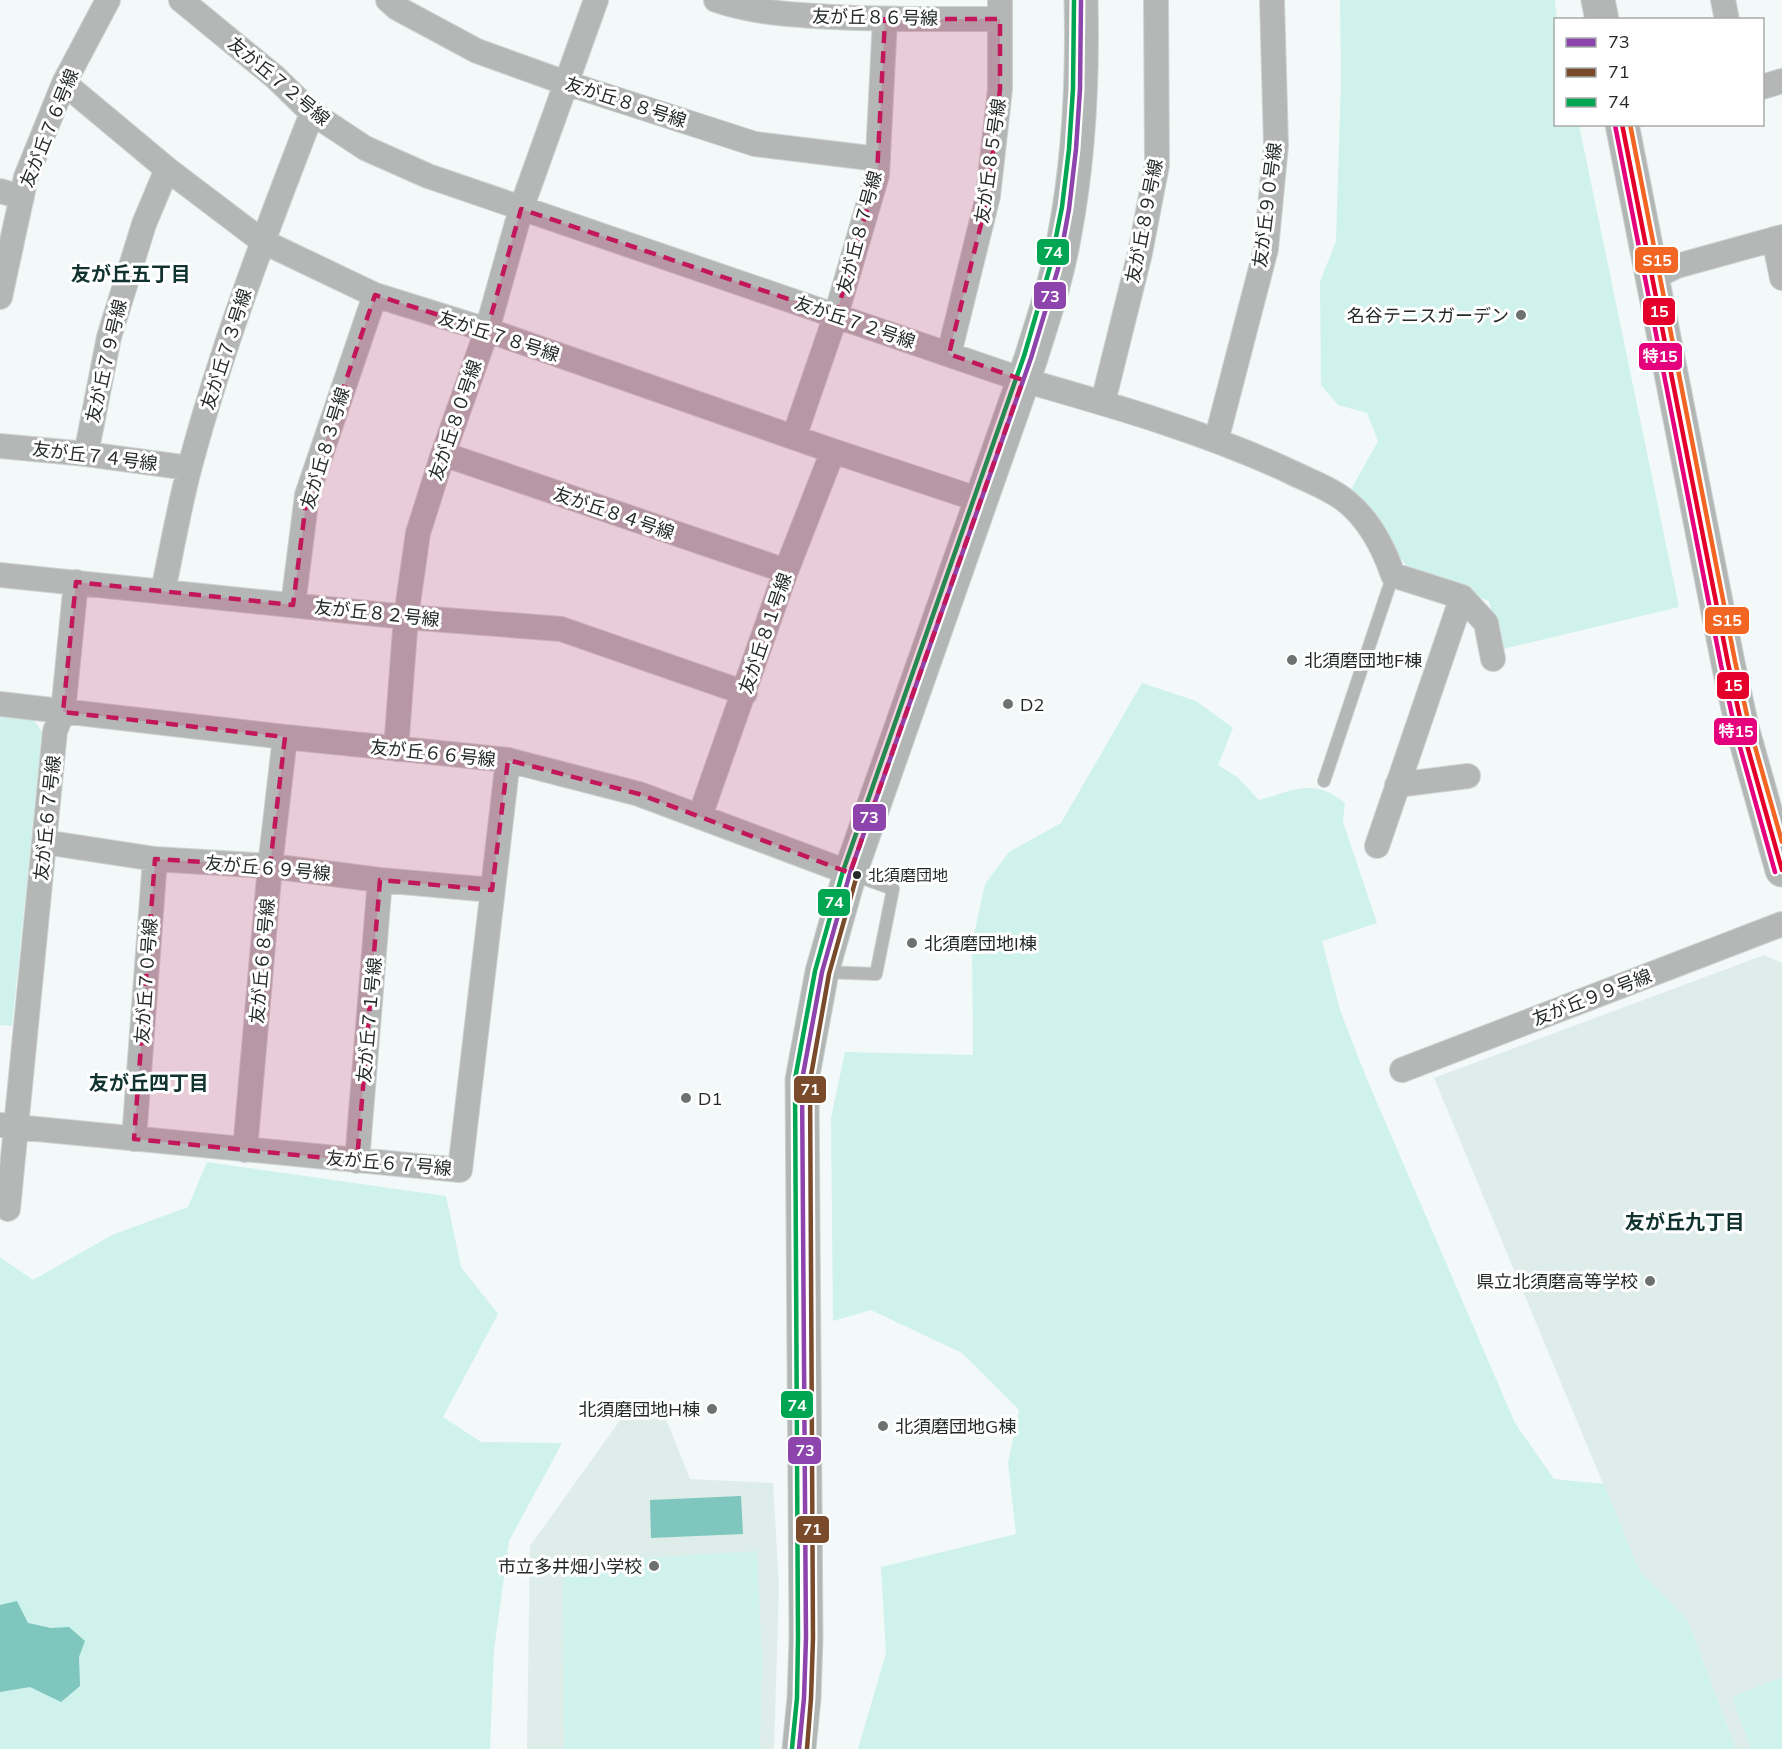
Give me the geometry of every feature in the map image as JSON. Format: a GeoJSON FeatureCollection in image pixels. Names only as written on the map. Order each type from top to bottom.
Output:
{"type":"FeatureCollection","features":[{"type":"Feature","properties":{"kind":"street","name":"友が丘７６号線"},"geometry":{"type":"LineString","coordinates":[[0,297],[11,194],[26,177],[64,83],[108,0]]}},
{"type":"Feature","properties":{"kind":"street","name":"友が丘７２号線"},"geometry":{"type":"LineString","coordinates":[[181,0],[275,77],[312,113],[365,148],[428,176],[521,209],[1023,380],[1103,402],[1256,456],[1318,485],[1347,502],[1384,550],[1393,575]]}},
{"type":"Feature","properties":{"kind":"street","name":"友が丘８８号線"},"geometry":{"type":"LineString","coordinates":[[388,0],[397,8],[477,51],[566,83],[755,144],[878,159]]}},
{"type":"Feature","properties":{"kind":"street","name":"友が丘８０号線"},"geometry":{"type":"LineString","coordinates":[[396,749],[406,617],[418,533],[442,454],[487,330],[521,209],[596,0]]}},
{"type":"Feature","properties":{"kind":"street","name":"友が丘８６号線"},"geometry":{"type":"LineString","coordinates":[[716,0],[732,6],[799,16],[885,19],[1000,9]]}},
{"type":"Feature","properties":{"kind":"street"},"geometry":{"type":"LineString","coordinates":[[799,1749],[806,1638],[802,1080],[822,972],[850,873],[1023,380],[1048,302],[1064,239],[1077,150],[1081,0]]}},
{"type":"Feature","properties":{"kind":"street","name":"友が丘８９号線"},"geometry":{"type":"LineString","coordinates":[[1103,402],[1140,253],[1157,165],[1156,0]]}},
{"type":"Feature","properties":{"kind":"street","name":"友が丘９０号線"},"geometry":{"type":"LineString","coordinates":[[1216,441],[1266,249],[1276,145],[1272,0]]}},
{"type":"Feature","properties":{"kind":"street"},"geometry":{"type":"LineString","coordinates":[[1598,0],[1602,18]]}},
{"type":"Feature","properties":{"kind":"street"},"geometry":{"type":"LineString","coordinates":[[1723,0],[1727,18]]}},
{"type":"Feature","properties":{"kind":"street","name":"友が丘８５号線"},"geometry":{"type":"LineString","coordinates":[[949,354],[988,196],[1000,89],[1000,9]]}},
{"type":"Feature","properties":{"kind":"street","name":"友が丘８７号線"},"geometry":{"type":"LineString","coordinates":[[794,437],[836,315],[877,175],[885,19]]}},
{"type":"Feature","properties":{"kind":"street"},"geometry":{"type":"LineString","coordinates":[[1764,86],[1782,81]]}},
{"type":"Feature","properties":{"kind":"street","name":"友が丘７８号線"},"geometry":{"type":"LineString","coordinates":[[64,83],[166,169],[262,241],[375,295],[487,330],[832,451],[980,500]]}},
{"type":"Feature","properties":{"kind":"street","name":"友が丘７３号線"},"geometry":{"type":"LineString","coordinates":[[163,591],[189,468],[262,241],[312,113]]}},
{"type":"Feature","properties":{"kind":"street"},"geometry":{"type":"LineString","coordinates":[[1622,126],[1740,720],[1782,870]]}},
{"type":"Feature","properties":{"kind":"street","name":"友が丘７９号線"},"geometry":{"type":"LineString","coordinates":[[86,454],[109,337],[144,224],[166,169]]}},
{"type":"Feature","properties":{"kind":"street"},"geometry":{"type":"LineString","coordinates":[[1652,278],[1677,266],[1778,238],[1782,278]]}},
{"type":"Feature","properties":{"kind":"street","name":"友が丘８３号線"},"geometry":{"type":"LineString","coordinates":[[293,605],[307,495],[375,295]]}},
{"type":"Feature","properties":{"kind":"street","name":"友が丘７４号線"},"geometry":{"type":"LineString","coordinates":[[0,446],[86,454],[189,468]]}},
{"type":"Feature","properties":{"kind":"street","name":"友が丘８１号線"},"geometry":{"type":"LineString","coordinates":[[700,816],[786,572],[832,451]]}},
{"type":"Feature","properties":{"kind":"street","name":"友が丘８４号線"},"geometry":{"type":"LineString","coordinates":[[442,454],[786,572]]}},
{"type":"Feature","properties":{"kind":"street","name":"友が丘８２号線"},"geometry":{"type":"LineString","coordinates":[[0,575],[406,617],[561,629],[745,693]]}},
{"type":"Feature","properties":{"kind":"street"},"geometry":{"type":"LineString","coordinates":[[1393,575],[1462,597],[1486,623],[1493,659]]}},
{"type":"Feature","properties":{"kind":"street","name":"友が丘６７号線"},"geometry":{"type":"LineString","coordinates":[[8,1209],[8,1126],[44,842],[55,730],[63,712],[76,582]]}},
{"type":"Feature","properties":{"kind":"street"},"geometry":{"type":"LineString","coordinates":[[1377,846],[1462,597]]}},
{"type":"Feature","properties":{"kind":"street","name":"友が丘６６号線"},"geometry":{"type":"LineString","coordinates":[[0,704],[508,760],[639,794],[850,873]]}},
{"type":"Feature","properties":{"kind":"street","name":"友が丘６８号線"},"geometry":{"type":"LineString","coordinates":[[245,1150],[270,866],[285,737]]}},
{"type":"Feature","properties":{"kind":"street","name":"友が丘６７号線"},"geometry":{"type":"LineString","coordinates":[[8,1126],[460,1170],[508,760]]}},
{"type":"Feature","properties":{"kind":"street"},"geometry":{"type":"LineString","coordinates":[[1397,785],[1468,776]]}},
{"type":"Feature","properties":{"kind":"street","name":"友が丘６９号線"},"geometry":{"type":"LineString","coordinates":[[44,842],[155,859],[270,866],[380,880],[492,890]]}},
{"type":"Feature","properties":{"kind":"street","name":"友が丘７０号線"},"geometry":{"type":"LineString","coordinates":[[134,1139],[155,859]]}},
{"type":"Feature","properties":{"kind":"street","name":"友が丘７１号線"},"geometry":{"type":"LineString","coordinates":[[357,1161],[380,880]]}},
{"type":"Feature","properties":{"kind":"street","name":"友が丘９９号線"},"geometry":{"type":"LineString","coordinates":[[1402,1070],[1782,924]]}},
{"type":"Feature","properties":{"kind":"lane"},"geometry":{"type":"LineString","coordinates":[[1324,781],[1393,575]]}},
{"type":"Feature","properties":{"kind":"lane"},"geometry":{"type":"LineString","coordinates":[[822,972],[876,974],[893,889],[850,873]]}},
{"type":"Feature","properties":{"kind":"highlighted area"},"geometry":{"type":"Polygon","coordinates":[[[885,19],[1000,19],[1000,89],[988,196],[949,354],[1023,380],[850,873],[639,794],[508,760],[492,890],[380,880],[357,1161],[134,1139],[155,859],[270,866],[285,737],[63,712],[76,582],[293,605],[307,495],[375,295],[487,330],[521,209],[836,315],[877,175],[885,19]]]}},
{"type":"Feature","properties":{"kind":"shaded area","name":"名谷テニスガーデン"},"geometry":{"type":"Polygon","coordinates":[[[1340,0],[1555,0],[1557,18],[1554,18],[1554,126],[1579,126],[1679,607],[1499,650],[1489,601],[1413,574],[1349,493],[1378,441],[1367,413],[1338,405],[1321,385],[1320,282],[1336,241],[1341,80],[1340,0]]]}},
{"type":"Feature","properties":{"kind":"shaded area"},"geometry":{"type":"Polygon","coordinates":[[[1142,683],[1196,701],[1233,728],[1218,765],[1237,777],[1259,800],[1293,790],[1313,788],[1334,795],[1345,803],[1343,822],[1377,923],[1322,941],[1340,1010],[1366,1077],[1515,1423],[1554,1479],[1604,1484],[1639,1570],[1688,1621],[1736,1749],[858,1749],[886,1653],[881,1567],[1016,1534],[1008,1463],[1019,1410],[962,1353],[871,1310],[833,1321],[831,1118],[845,1052],[973,1055],[972,943],[985,884],[1009,852],[1061,823],[1142,683]]]}},
{"type":"Feature","properties":{"kind":"shaded area"},"geometry":{"type":"Polygon","coordinates":[[[0,713],[31,716],[42,732],[12,1026],[0,1025],[0,713]]]}},
{"type":"Feature","properties":{"kind":"shaded area","name":"県立北須磨高等学校"},"geometry":{"type":"Polygon","coordinates":[[[1764,955],[1782,963],[1782,1749],[1736,1749],[1688,1621],[1639,1570],[1434,1078],[1764,955]]]}},
{"type":"Feature","properties":{"kind":"shaded area"},"geometry":{"type":"Polygon","coordinates":[[[207,1162],[446,1196],[461,1267],[498,1314],[443,1417],[481,1442],[562,1443],[509,1541],[494,1650],[490,1749],[0,1749],[0,1257],[33,1280],[112,1235],[188,1207],[207,1162]]]}},
{"type":"Feature","properties":{"kind":"shaded area","name":"市立多井畑小学校"},"geometry":{"type":"Polygon","coordinates":[[[621,1419],[666,1419],[690,1479],[773,1483],[779,1586],[774,1749],[527,1749],[530,1546],[621,1419]]]}},
{"type":"Feature","properties":{"kind":"shaded area"},"geometry":{"type":"Polygon","coordinates":[[[757,1551],[762,1658],[760,1749],[564,1749],[563,1563],[757,1551]]]}},
{"type":"Feature","properties":{"kind":"shaded area"},"geometry":{"type":"Polygon","coordinates":[[[1782,1677],[1782,1749],[1751,1749],[1732,1697],[1782,1677]]]}},
{"type":"Feature","properties":{"kind":"water"},"geometry":{"type":"Polygon","coordinates":[[[741,1496],[743,1534],[651,1538],[650,1500],[741,1496]]]}},
{"type":"Feature","properties":{"kind":"water"},"geometry":{"type":"Polygon","coordinates":[[[17,1601],[28,1623],[51,1628],[69,1627],[85,1641],[79,1657],[80,1686],[61,1702],[30,1687],[0,1692],[0,1605],[17,1601]]]}},
{"type":"Feature","properties":{"kind":"transit line","name":"74"},"geometry":{"type":"LineString","coordinates":[[792,1748],[797,1698],[798,1638],[795,1079],[815,971],[843,871],[1024,356],[1050,267],[1062,207],[1069,149],[1073,89],[1074,0]]}},
{"type":"Feature","properties":{"kind":"transit line","name":"73"},"geometry":{"type":"LineString","coordinates":[[799,1749],[806,1638],[802,1080],[822,972],[850,873],[1031,358],[1058,269],[1069,209],[1076,149],[1080,89],[1081,0]]}},
{"type":"Feature","properties":{"kind":"transit line","name":"特15"},"geometry":{"type":"LineString","coordinates":[[1615,126],[1721,665],[1736,733],[1775,872]]}},
{"type":"Feature","properties":{"kind":"transit line","name":"15"},"geometry":{"type":"LineString","coordinates":[[1622,126],[1728,663],[1743,731],[1782,870]]}},
{"type":"Feature","properties":{"kind":"transit line","name":"S15"},"geometry":{"type":"LineString","coordinates":[[1630,126],[1735,661],[1750,729],[1782,842]]}},
{"type":"Feature","properties":{"kind":"transit line","name":"71"},"geometry":{"type":"LineString","coordinates":[[807,1749],[813,1638],[810,1081],[829,974],[857,875]]}},
{"type":"Feature","properties":{"kind":"place","name":"名谷テニスガーデン"},"geometry":{"type":"Point","coordinates":[1521,315]}},
{"type":"Feature","properties":{"kind":"place","name":"北須磨団地F棟"},"geometry":{"type":"Point","coordinates":[1292,660]}},
{"type":"Feature","properties":{"kind":"place","name":"D2"},"geometry":{"type":"Point","coordinates":[1008,704]}},
{"type":"Feature","properties":{"kind":"place","name":"北須磨団地"},"geometry":{"type":"Point","coordinates":[857,875]}},
{"type":"Feature","properties":{"kind":"place","name":"北須磨団地I棟"},"geometry":{"type":"Point","coordinates":[912,943]}},
{"type":"Feature","properties":{"kind":"place","name":"D1"},"geometry":{"type":"Point","coordinates":[686,1098]}},
{"type":"Feature","properties":{"kind":"place","name":"県立北須磨高等学校"},"geometry":{"type":"Point","coordinates":[1650,1281]}},
{"type":"Feature","properties":{"kind":"place","name":"北須磨団地H棟"},"geometry":{"type":"Point","coordinates":[712,1409]}},
{"type":"Feature","properties":{"kind":"place","name":"北須磨団地G棟"},"geometry":{"type":"Point","coordinates":[883,1426]}},
{"type":"Feature","properties":{"kind":"place","name":"市立多井畑小学校"},"geometry":{"type":"Point","coordinates":[654,1566]}},
{"type":"Feature","properties":{"kind":"district","name":"友が丘五丁目"},"geometry":{"type":"Point","coordinates":[131,273]}},
{"type":"Feature","properties":{"kind":"district","name":"友が丘四丁目"},"geometry":{"type":"Point","coordinates":[149,1082]}},
{"type":"Feature","properties":{"kind":"district","name":"友が丘九丁目"},"geometry":{"type":"Point","coordinates":[1685,1221]}}]}
